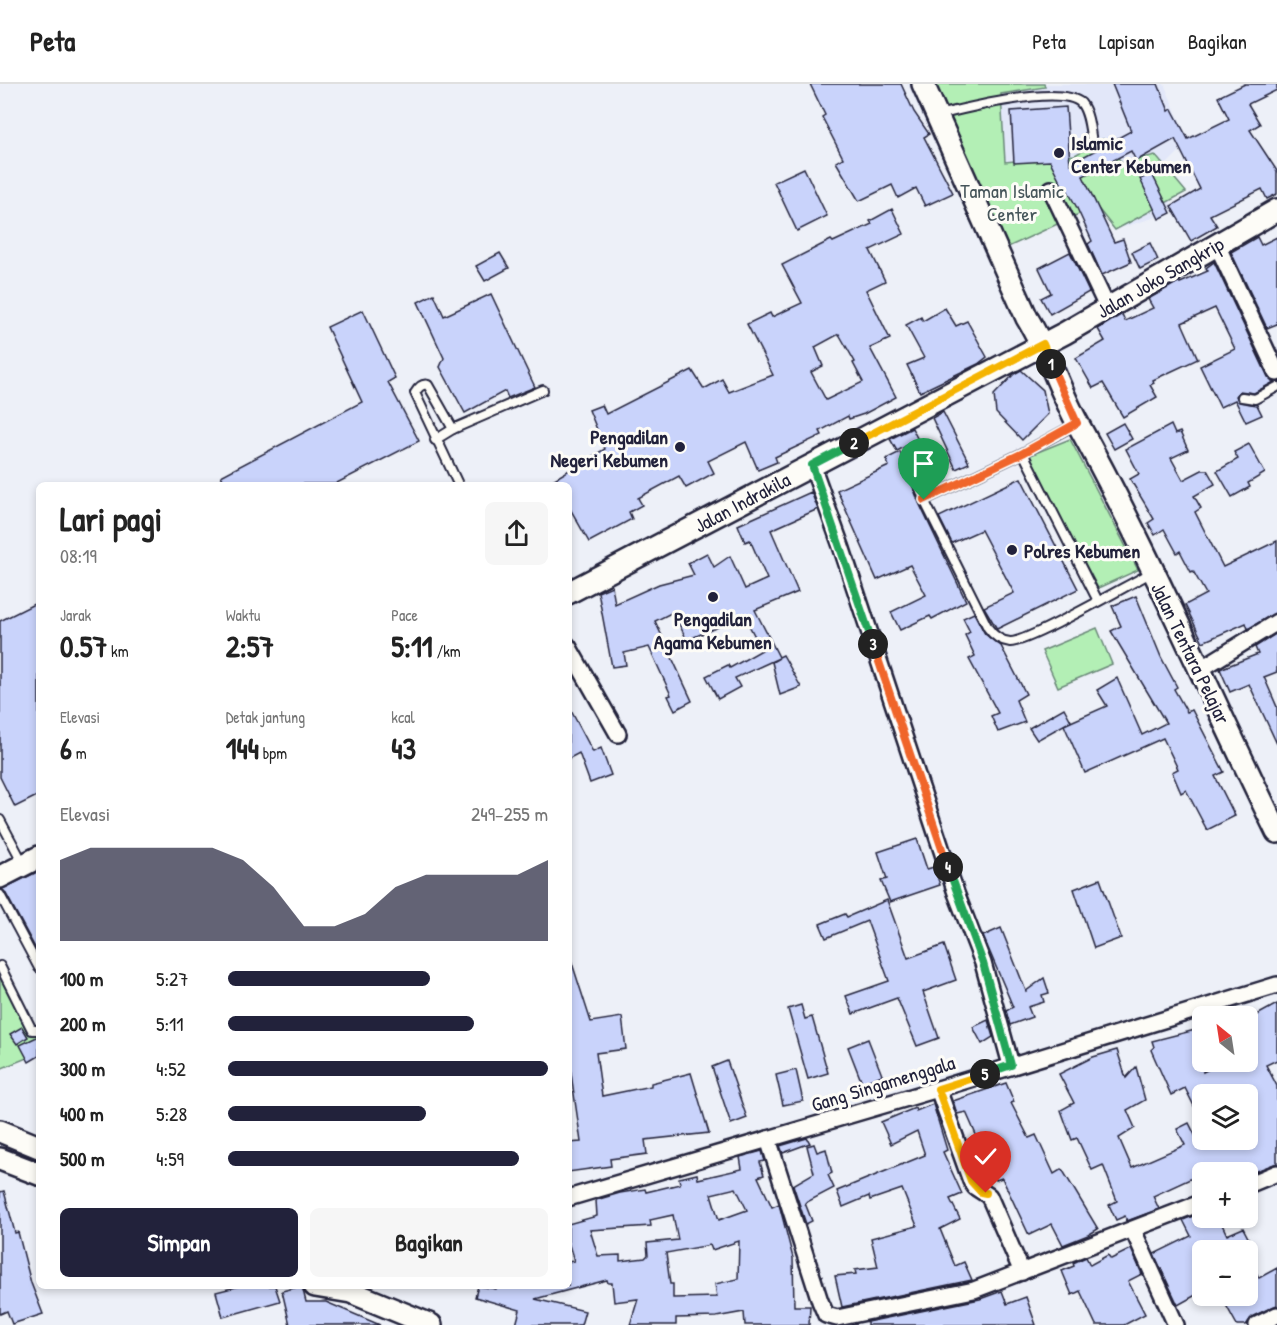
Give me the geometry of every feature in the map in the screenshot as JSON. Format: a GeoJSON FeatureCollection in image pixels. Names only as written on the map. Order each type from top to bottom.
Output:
{"type":"FeatureCollection","features":[{"type":"Feature","properties":{"kind":"main road","name":"Jalan Tentara Pelajar"},"geometry":{"type":"LineString","coordinates":[[923,84],[1077,423],[1199,670],[1271,806],[1277,832]]}},
{"type":"Feature","properties":{"kind":"main road","name":"Jalan Joko Sangkrip"},"geometry":{"type":"LineString","coordinates":[[1043,344],[1277,210]]}},
{"type":"Feature","properties":{"kind":"main road","name":"Jalan Indrakila"},"geometry":{"type":"LineString","coordinates":[[572,591],[1043,344]]}},
{"type":"Feature","properties":{"kind":"main road"},"geometry":{"type":"LineString","coordinates":[[0,877],[31,861]]}},
{"type":"Feature","properties":{"kind":"main road"},"geometry":{"type":"LineString","coordinates":[[0,1131],[36,1147]]}},
{"type":"Feature","properties":{"kind":"main road"},"geometry":{"type":"LineString","coordinates":[[0,1159],[36,1173]]}},
{"type":"Feature","properties":{"kind":"main road"},"geometry":{"type":"LineString","coordinates":[[337,1289],[429,1324]]}},
{"type":"Feature","properties":{"kind":"street"},"geometry":{"type":"LineString","coordinates":[[1051,189],[1107,307]]}},
{"type":"Feature","properties":{"kind":"street"},"geometry":{"type":"LineString","coordinates":[[1217,245],[1277,373]]}},
{"type":"Feature","properties":{"kind":"street"},"geometry":{"type":"LineString","coordinates":[[812,465],[956,893],[983,963],[1008,1055]]}},
{"type":"Feature","properties":{"kind":"street"},"geometry":{"type":"LineString","coordinates":[[1199,670],[1277,622]]}},
{"type":"Feature","properties":{"kind":"street"},"geometry":{"type":"LineString","coordinates":[[572,653],[618,734]]}},
{"type":"Feature","properties":{"kind":"street","name":"Gang Singamenggala"},"geometry":{"type":"LineString","coordinates":[[572,1197],[938,1089],[1008,1055],[1277,985]]}},
{"type":"Feature","properties":{"kind":"street"},"geometry":{"type":"LineString","coordinates":[[938,1089],[971,1181],[975,1187],[989,1196],[1022,1272]]}},
{"type":"Feature","properties":{"kind":"street"},"geometry":{"type":"LineString","coordinates":[[768,1139],[826,1315],[837,1318],[974,1290],[1192,1206]]}},
{"type":"Feature","properties":{"kind":"street"},"geometry":{"type":"LineString","coordinates":[[1258,1181],[1277,1173]]}},
{"type":"Feature","properties":{"kind":"street"},"geometry":{"type":"LineString","coordinates":[[1133,1230],[1176,1325]]}},
{"type":"Feature","properties":{"kind":"street"},"geometry":{"type":"LineString","coordinates":[[1257,1325],[1277,1315]]}},
{"type":"Feature","properties":{"kind":"lane"},"geometry":{"type":"LineString","coordinates":[[937,116],[1021,94],[1070,95],[1080,102],[1085,110],[1092,143]]}},
{"type":"Feature","properties":{"kind":"lane"},"geometry":{"type":"LineString","coordinates":[[453,429],[432,389],[428,385],[421,386],[415,393],[435,440],[457,482]]}},
{"type":"Feature","properties":{"kind":"lane"},"geometry":{"type":"LineString","coordinates":[[1242,397],[1255,399],[1277,387]]}},
{"type":"Feature","properties":{"kind":"lane"},"geometry":{"type":"LineString","coordinates":[[435,440],[453,429],[543,390]]}},
{"type":"Feature","properties":{"kind":"lane"},"geometry":{"type":"LineString","coordinates":[[924,500],[1023,453],[1077,423]]}},
{"type":"Feature","properties":{"kind":"lane"},"geometry":{"type":"LineString","coordinates":[[1023,453],[1098,601]]}},
{"type":"Feature","properties":{"kind":"lane"},"geometry":{"type":"LineString","coordinates":[[909,456],[924,500],[988,628],[1000,639],[1013,642],[1040,632],[1152,572]]}},
{"type":"Feature","properties":{"kind":"lane"},"geometry":{"type":"LineString","coordinates":[[0,820],[31,861]]}},
{"type":"Feature","properties":{"kind":"lane"},"geometry":{"type":"LineString","coordinates":[[0,896],[36,962]]}},
{"type":"Feature","properties":{"kind":"lane"},"geometry":{"type":"LineString","coordinates":[[0,966],[32,1030],[36,1030]]}},
{"type":"Feature","properties":{"kind":"shaded area","name":"Islamic Center Kebumen"},"geometry":{"type":"Polygon","coordinates":[[[908,84],[1164,84],[1189,142],[1167,164],[1172,212],[1124,227],[1108,204],[971,222],[908,84]]]}},
{"type":"Feature","properties":{"kind":"green space","name":"Taman Islamic Center"},"geometry":{"type":"Polygon","coordinates":[[[911,84],[1044,84],[1045,87],[1001,94],[1005,162],[1075,155],[1103,139],[1122,163],[1155,155],[1186,192],[1115,230],[1096,206],[991,255],[976,221],[971,222],[911,84]]]}},
{"type":"Feature","properties":{"kind":"green space"},"geometry":{"type":"Polygon","coordinates":[[[1070,439],[1138,570],[1098,588],[1028,456],[1070,439]]]}},
{"type":"Feature","properties":{"kind":"green space"},"geometry":{"type":"Polygon","coordinates":[[[1097,628],[1112,664],[1058,687],[1042,651],[1097,628]]]}},
{"type":"Feature","properties":{"kind":"green space"},"geometry":{"type":"Polygon","coordinates":[[[0,975],[31,1034],[36,1033],[36,1054],[0,1069],[0,975]]]}},
{"type":"Feature","properties":{"kind":"building"},"geometry":{"type":"Polygon","coordinates":[[[810,84],[901,84],[914,112],[929,134],[924,137],[953,193],[925,206],[916,188],[898,198],[892,185],[859,201],[836,162],[843,158],[822,117],[825,115],[810,84]]]}},
{"type":"Feature","properties":{"kind":"building"},"geometry":{"type":"Polygon","coordinates":[[[1112,84],[1158,84],[1169,111],[1172,109],[1188,139],[1229,119],[1218,97],[1245,84],[1277,84],[1277,90],[1248,104],[1260,124],[1250,130],[1277,171],[1277,194],[1267,199],[1262,189],[1210,215],[1217,226],[1191,241],[1171,206],[1200,189],[1175,139],[1136,161],[1131,151],[1083,176],[1114,242],[1123,239],[1131,262],[1102,275],[1088,244],[1092,241],[1076,206],[1050,161],[1014,163],[1011,111],[1066,107],[1070,164],[1131,131],[1112,84]]]}},
{"type":"Feature","properties":{"kind":"building"},"geometry":{"type":"Polygon","coordinates":[[[804,168],[827,216],[797,231],[774,182],[804,168]]]}},
{"type":"Feature","properties":{"kind":"building"},"geometry":{"type":"Polygon","coordinates":[[[1152,174],[1171,213],[1159,219],[1140,179],[1152,174]]]}},
{"type":"Feature","properties":{"kind":"building"},"geometry":{"type":"Polygon","coordinates":[[[892,209],[904,234],[870,250],[885,281],[866,290],[890,339],[870,348],[896,397],[864,414],[849,419],[848,416],[820,431],[822,435],[775,457],[777,462],[758,470],[746,442],[708,461],[714,473],[686,488],[679,476],[638,498],[642,505],[629,512],[632,519],[589,542],[572,512],[572,482],[549,482],[605,449],[589,410],[602,405],[606,414],[692,370],[704,389],[722,379],[729,392],[773,375],[747,324],[770,313],[772,317],[802,303],[782,265],[831,240],[833,242],[872,224],[870,221],[892,209]],[[839,334],[815,347],[823,366],[811,372],[826,400],[863,382],[853,363],[855,362],[839,334]]]}},
{"type":"Feature","properties":{"kind":"building"},"geometry":{"type":"Polygon","coordinates":[[[1257,237],[1261,245],[1277,237],[1277,324],[1267,328],[1231,252],[1257,237]]]}},
{"type":"Feature","properties":{"kind":"building"},"geometry":{"type":"Polygon","coordinates":[[[1150,243],[1158,260],[1140,269],[1132,252],[1150,243]]]}},
{"type":"Feature","properties":{"kind":"building"},"geometry":{"type":"Polygon","coordinates":[[[1070,252],[1089,292],[1050,314],[1041,298],[1051,293],[1039,268],[1070,252]]]}},
{"type":"Feature","properties":{"kind":"building"},"geometry":{"type":"Polygon","coordinates":[[[500,253],[509,268],[485,281],[476,266],[500,253]]]}},
{"type":"Feature","properties":{"kind":"building"},"geometry":{"type":"Polygon","coordinates":[[[1214,262],[1268,377],[1274,382],[1254,393],[1240,391],[1236,396],[1239,402],[1257,405],[1262,415],[1246,422],[1235,400],[1220,407],[1200,366],[1235,349],[1215,308],[1182,323],[1198,359],[1153,380],[1154,383],[1150,385],[1157,397],[1123,417],[1103,383],[1093,388],[1076,358],[1105,341],[1098,329],[1122,314],[1125,321],[1153,308],[1148,299],[1180,281],[1180,283],[1208,271],[1206,268],[1214,262]]]}},
{"type":"Feature","properties":{"kind":"building"},"geometry":{"type":"Polygon","coordinates":[[[434,294],[444,316],[491,294],[535,387],[508,398],[505,391],[465,413],[440,367],[444,358],[418,302],[434,294]]]}},
{"type":"Feature","properties":{"kind":"building"},"geometry":{"type":"Polygon","coordinates":[[[945,308],[956,326],[967,321],[987,357],[978,364],[920,392],[907,365],[924,358],[906,325],[921,317],[923,321],[945,308]]]}},
{"type":"Feature","properties":{"kind":"building"},"geometry":{"type":"Polygon","coordinates":[[[363,310],[395,378],[388,382],[419,441],[339,482],[225,482],[221,476],[362,402],[327,327],[363,310]]]}},
{"type":"Feature","properties":{"kind":"building"},"geometry":{"type":"Polygon","coordinates":[[[1021,370],[1043,390],[1048,414],[1022,440],[996,413],[994,395],[1014,374],[1021,370]]]}},
{"type":"Feature","properties":{"kind":"building"},"geometry":{"type":"Polygon","coordinates":[[[943,412],[969,463],[956,469],[932,418],[943,412]]]}},
{"type":"Feature","properties":{"kind":"building"},"geometry":{"type":"Polygon","coordinates":[[[1123,423],[1132,439],[1114,449],[1105,433],[1123,423]]]}},
{"type":"Feature","properties":{"kind":"building"},"geometry":{"type":"Polygon","coordinates":[[[1171,425],[1175,434],[1180,432],[1188,450],[1171,458],[1183,480],[1202,470],[1207,470],[1215,484],[1194,496],[1201,508],[1195,512],[1223,567],[1277,541],[1277,612],[1248,629],[1246,623],[1203,642],[1185,605],[1206,594],[1180,551],[1177,553],[1164,529],[1155,535],[1148,523],[1154,519],[1130,479],[1139,474],[1126,449],[1171,425]]]}},
{"type":"Feature","properties":{"kind":"building"},"geometry":{"type":"Polygon","coordinates":[[[912,428],[918,440],[897,451],[890,439],[912,428]]]}},
{"type":"Feature","properties":{"kind":"building"},"geometry":{"type":"Polygon","coordinates":[[[1249,444],[1265,473],[1248,483],[1250,487],[1232,497],[1217,471],[1238,459],[1234,452],[1249,444]]]}},
{"type":"Feature","properties":{"kind":"building"},"geometry":{"type":"Polygon","coordinates":[[[900,452],[919,503],[966,601],[932,619],[930,616],[900,630],[891,612],[926,595],[910,565],[877,580],[837,490],[889,466],[886,459],[900,452]]]}},
{"type":"Feature","properties":{"kind":"building"},"geometry":{"type":"Polygon","coordinates":[[[1021,478],[1078,589],[997,629],[984,607],[1014,593],[981,530],[952,543],[939,517],[1021,478]]]}},
{"type":"Feature","properties":{"kind":"building"},"geometry":{"type":"Polygon","coordinates":[[[811,492],[818,509],[771,530],[798,592],[755,610],[779,657],[783,655],[801,687],[780,695],[772,662],[779,658],[735,678],[740,687],[718,699],[706,676],[728,665],[730,668],[762,650],[744,616],[687,640],[673,612],[655,621],[692,701],[675,710],[668,696],[671,695],[649,647],[624,653],[626,665],[612,667],[598,592],[612,586],[615,604],[659,584],[694,575],[688,563],[707,553],[714,567],[730,556],[745,589],[767,579],[750,540],[745,542],[738,525],[811,492]]]}},
{"type":"Feature","properties":{"kind":"building"},"geometry":{"type":"Polygon","coordinates":[[[1136,596],[1161,657],[1177,687],[1174,689],[1187,712],[1192,710],[1224,772],[1215,776],[1235,816],[1207,830],[1186,790],[1181,793],[1172,772],[1178,769],[1163,738],[1085,773],[1064,725],[1107,706],[1097,690],[1117,678],[1142,735],[1166,723],[1111,631],[1121,626],[1112,606],[1136,596]]]}},
{"type":"Feature","properties":{"kind":"building"},"geometry":{"type":"Polygon","coordinates":[[[34,604],[36,608],[36,796],[15,807],[0,777],[0,621],[34,604]]]}},
{"type":"Feature","properties":{"kind":"building"},"geometry":{"type":"Polygon","coordinates":[[[974,613],[985,634],[1001,646],[1026,694],[1016,700],[1025,722],[998,732],[991,716],[998,713],[969,659],[975,656],[965,635],[970,632],[963,618],[974,613]]]}},
{"type":"Feature","properties":{"kind":"building"},"geometry":{"type":"Polygon","coordinates":[[[1277,633],[1277,672],[1264,677],[1277,707],[1277,744],[1249,684],[1230,692],[1220,669],[1258,654],[1255,647],[1277,633]]]}},
{"type":"Feature","properties":{"kind":"building"},"geometry":{"type":"Polygon","coordinates":[[[1064,708],[1071,721],[1037,740],[1029,728],[1064,708]]]}},
{"type":"Feature","properties":{"kind":"building"},"geometry":{"type":"Polygon","coordinates":[[[572,713],[593,752],[601,748],[611,775],[590,783],[579,753],[572,757],[572,713]]]}},
{"type":"Feature","properties":{"kind":"building"},"geometry":{"type":"Polygon","coordinates":[[[917,839],[927,869],[934,867],[940,885],[890,902],[881,881],[887,879],[878,852],[917,839]]]}},
{"type":"Feature","properties":{"kind":"building"},"geometry":{"type":"Polygon","coordinates":[[[36,872],[36,949],[5,892],[2,889],[36,872]]]}},
{"type":"Feature","properties":{"kind":"building"},"geometry":{"type":"Polygon","coordinates":[[[1100,879],[1121,938],[1094,948],[1074,889],[1100,879]]]}},
{"type":"Feature","properties":{"kind":"building"},"geometry":{"type":"Polygon","coordinates":[[[887,900],[908,958],[944,945],[956,980],[923,992],[939,1038],[917,1046],[897,998],[853,1014],[846,996],[889,981],[867,921],[826,938],[820,924],[845,914],[847,917],[887,900]]]}},
{"type":"Feature","properties":{"kind":"building"},"geometry":{"type":"Polygon","coordinates":[[[1001,928],[1026,991],[1044,978],[1049,993],[1042,995],[1044,1002],[1028,1007],[1032,1017],[1010,1025],[1006,1011],[1013,1007],[983,936],[1001,928]]]}},
{"type":"Feature","properties":{"kind":"building"},"geometry":{"type":"Polygon","coordinates":[[[572,963],[591,1022],[622,1017],[626,1049],[596,1053],[602,1096],[651,1086],[651,1083],[691,1073],[709,1133],[645,1140],[647,1154],[610,1159],[611,1166],[572,1171],[572,1143],[581,1142],[572,1080],[572,963]]]}},
{"type":"Feature","properties":{"kind":"building"},"geometry":{"type":"Polygon","coordinates":[[[1277,1004],[1277,1060],[1266,1065],[1277,1086],[1277,1163],[1258,1170],[1258,1162],[1192,1162],[1192,1178],[1153,1196],[1159,1209],[1127,1221],[1125,1216],[1116,1220],[1109,1205],[1117,1201],[1103,1165],[1092,1170],[1077,1138],[1072,1140],[1061,1110],[1074,1103],[1059,1074],[1093,1057],[1117,1050],[1126,1078],[1136,1067],[1145,1100],[1127,1110],[1135,1128],[1119,1138],[1132,1168],[1185,1145],[1177,1129],[1189,1123],[1192,1129],[1192,1150],[1258,1150],[1258,1084],[1192,1084],[1192,1102],[1185,1088],[1171,1095],[1151,1050],[1154,1047],[1152,1041],[1192,1031],[1192,1072],[1258,1072],[1258,1014],[1277,1004]]]}},
{"type":"Feature","properties":{"kind":"building"},"geometry":{"type":"Polygon","coordinates":[[[801,1005],[805,1019],[812,1017],[828,1073],[808,1079],[788,1009],[801,1005]]]}},
{"type":"Feature","properties":{"kind":"building"},"geometry":{"type":"Polygon","coordinates":[[[988,1020],[993,1037],[982,1044],[973,1027],[988,1020]]]}},
{"type":"Feature","properties":{"kind":"building"},"geometry":{"type":"Polygon","coordinates":[[[22,1027],[28,1037],[17,1044],[10,1034],[22,1027]]]}},
{"type":"Feature","properties":{"kind":"building"},"geometry":{"type":"Polygon","coordinates":[[[36,1037],[36,1058],[29,1062],[20,1045],[36,1037]]]}},
{"type":"Feature","properties":{"kind":"building"},"geometry":{"type":"Polygon","coordinates":[[[868,1039],[882,1075],[862,1083],[848,1047],[868,1039]]]}},
{"type":"Feature","properties":{"kind":"building"},"geometry":{"type":"Polygon","coordinates":[[[727,1061],[747,1118],[731,1124],[712,1067],[727,1061]]]}},
{"type":"Feature","properties":{"kind":"building"},"geometry":{"type":"Polygon","coordinates":[[[796,1070],[803,1101],[783,1105],[776,1075],[796,1070]]]}},
{"type":"Feature","properties":{"kind":"building"},"geometry":{"type":"Polygon","coordinates":[[[1006,1083],[1014,1102],[1011,1103],[1029,1138],[1036,1135],[1054,1174],[1062,1169],[1098,1229],[1088,1235],[1063,1245],[1052,1224],[1029,1235],[1002,1178],[996,1180],[966,1112],[957,1114],[953,1101],[1006,1083]]]}},
{"type":"Feature","properties":{"kind":"building"},"geometry":{"type":"Polygon","coordinates":[[[933,1104],[947,1150],[943,1152],[962,1194],[950,1199],[960,1219],[940,1229],[955,1266],[964,1262],[972,1280],[842,1307],[835,1276],[856,1274],[855,1270],[878,1267],[871,1238],[917,1226],[902,1189],[870,1200],[869,1196],[843,1207],[837,1191],[925,1155],[917,1131],[891,1144],[881,1122],[915,1108],[916,1111],[933,1104]]]}},
{"type":"Feature","properties":{"kind":"building"},"geometry":{"type":"Polygon","coordinates":[[[807,1138],[810,1143],[783,1153],[780,1146],[807,1138]]]}},
{"type":"Feature","properties":{"kind":"building"},"geometry":{"type":"Polygon","coordinates":[[[814,1144],[817,1152],[826,1149],[832,1173],[828,1175],[834,1188],[805,1203],[812,1221],[806,1224],[793,1185],[814,1173],[807,1146],[814,1144]]]}},
{"type":"Feature","properties":{"kind":"building"},"geometry":{"type":"Polygon","coordinates":[[[762,1151],[765,1161],[760,1162],[764,1175],[758,1177],[772,1207],[779,1204],[793,1258],[794,1306],[810,1306],[809,1325],[745,1325],[744,1312],[716,1317],[676,1318],[676,1325],[630,1325],[638,1299],[614,1302],[612,1283],[608,1283],[607,1280],[535,1299],[585,1311],[581,1325],[516,1325],[520,1310],[475,1297],[477,1289],[572,1289],[572,1261],[574,1261],[572,1223],[597,1216],[596,1200],[620,1193],[645,1189],[646,1192],[680,1184],[679,1178],[697,1174],[698,1179],[742,1169],[740,1157],[762,1151]],[[736,1188],[711,1194],[719,1220],[747,1210],[736,1188]],[[673,1215],[650,1220],[651,1226],[590,1230],[598,1256],[620,1255],[620,1261],[645,1258],[648,1255],[647,1243],[678,1240],[673,1215]],[[739,1241],[712,1250],[710,1245],[666,1253],[670,1284],[673,1284],[673,1298],[717,1297],[715,1284],[738,1279],[739,1241]]]}},
{"type":"Feature","properties":{"kind":"building"},"geometry":{"type":"Polygon","coordinates":[[[4,1191],[15,1233],[18,1232],[31,1283],[43,1314],[12,1324],[7,1311],[0,1314],[0,1192],[4,1191]]]}},
{"type":"Feature","properties":{"kind":"building"},"geometry":{"type":"Polygon","coordinates":[[[1192,1216],[1192,1228],[1224,1228],[1227,1235],[1243,1228],[1249,1240],[1192,1240],[1192,1297],[1178,1305],[1154,1254],[1191,1236],[1183,1220],[1192,1216]]]}},
{"type":"Feature","properties":{"kind":"building"},"geometry":{"type":"Polygon","coordinates":[[[1131,1249],[1142,1274],[1128,1281],[1145,1314],[1124,1325],[1096,1325],[1080,1291],[1072,1295],[1062,1271],[1086,1257],[1090,1265],[1108,1255],[1111,1259],[1131,1249]]]}},
{"type":"Feature","properties":{"kind":"building"},"geometry":{"type":"Polygon","coordinates":[[[1277,1268],[1277,1305],[1253,1316],[1246,1325],[1237,1325],[1227,1306],[1258,1306],[1258,1276],[1259,1278],[1277,1268]]]}},
{"type":"Feature","properties":{"kind":"building"},"geometry":{"type":"Polygon","coordinates":[[[228,1289],[276,1289],[280,1301],[223,1317],[216,1292],[228,1289]]]}},
{"type":"Feature","properties":{"kind":"building"},"geometry":{"type":"Polygon","coordinates":[[[303,1289],[306,1302],[326,1302],[380,1325],[290,1325],[282,1291],[303,1289]]]}},
{"type":"Feature","properties":{"kind":"building"},"geometry":{"type":"Polygon","coordinates":[[[1002,1291],[1007,1304],[1026,1297],[1036,1325],[867,1325],[867,1322],[980,1299],[1002,1291]]]}},
{"type":"Feature","properties":{"kind":"place","name":"Islamic Center Kebumen"},"geometry":{"type":"Point","coordinates":[1059,153]}},
{"type":"Feature","properties":{"kind":"place","name":"Pengadilan Negeri Kebumen"},"geometry":{"type":"Point","coordinates":[680,447]}},
{"type":"Feature","properties":{"kind":"place","name":"Polres Kebumen"},"geometry":{"type":"Point","coordinates":[1012,550]}},
{"type":"Feature","properties":{"kind":"place","name":"Pengadilan Agama Kebumen"},"geometry":{"type":"Point","coordinates":[713,597]}},
{"type":"Feature","properties":{"kind":"route"},"geometry":{"type":"LineString","coordinates":[[924,500],[1023,453],[1077,423],[1043,344],[812,465],[956,893],[983,963],[1011,1065],[938,1089],[971,1181],[981,1192],[986,1193]]}}]}
